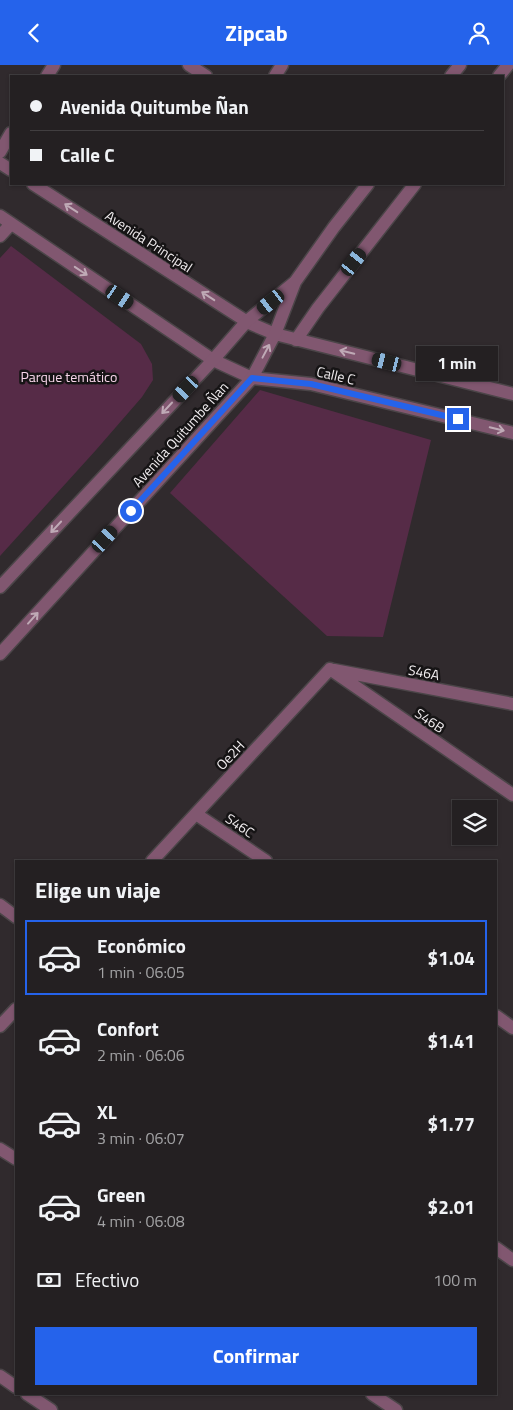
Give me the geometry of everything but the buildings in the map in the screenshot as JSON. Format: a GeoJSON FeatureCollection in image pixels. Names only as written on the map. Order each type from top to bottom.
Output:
{"type":"FeatureCollection","features":[{"type":"Feature","properties":{"kind":"street"},"geometry":{"type":"LineString","coordinates":[[189,65],[204,75]]}},
{"type":"Feature","properties":{"kind":"street"},"geometry":{"type":"LineString","coordinates":[[500,75],[508,65]]}},
{"type":"Feature","properties":{"kind":"street"},"geometry":{"type":"LineString","coordinates":[[0,152],[10,135]]}},
{"type":"Feature","properties":{"kind":"street","name":"Avenida Principal"},"geometry":{"type":"LineString","coordinates":[[35,185],[248,322]]}},
{"type":"Feature","properties":{"kind":"street","name":"Avenida Quitumbe Ñan"},"geometry":{"type":"LineString","coordinates":[[0,587],[248,322],[295,282],[367,185]]}},
{"type":"Feature","properties":{"kind":"street"},"geometry":{"type":"LineString","coordinates":[[296,339],[414,185]]}},
{"type":"Feature","properties":{"kind":"street"},"geometry":{"type":"LineString","coordinates":[[0,216],[213,360]]}},
{"type":"Feature","properties":{"kind":"street"},"geometry":{"type":"LineString","coordinates":[[0,236],[11,224]]}},
{"type":"Feature","properties":{"kind":"street","name":"Avenida Quitumbe Ñan"},"geometry":{"type":"LineString","coordinates":[[0,654],[252,378],[275,334],[295,282]]}},
{"type":"Feature","properties":{"kind":"street","name":"Calle C"},"geometry":{"type":"LineString","coordinates":[[248,322],[275,334],[513,394]]}},
{"type":"Feature","properties":{"kind":"street","name":"Calle C"},"geometry":{"type":"LineString","coordinates":[[213,360],[252,378],[311,384],[513,433]]}},
{"type":"Feature","properties":{"kind":"street","name":"S46A"},"geometry":{"type":"LineString","coordinates":[[330,669],[513,704]]}},
{"type":"Feature","properties":{"kind":"street","name":"S46B"},"geometry":{"type":"LineString","coordinates":[[330,669],[513,795]]}},
{"type":"Feature","properties":{"kind":"street","name":"Oe2H"},"geometry":{"type":"LineString","coordinates":[[153,860],[330,669]]}},
{"type":"Feature","properties":{"kind":"street","name":"S46C"},"geometry":{"type":"LineString","coordinates":[[196,814],[265,860]]}},
{"type":"Feature","properties":{"kind":"street"},"geometry":{"type":"LineString","coordinates":[[0,905],[15,916]]}},
{"type":"Feature","properties":{"kind":"street"},"geometry":{"type":"LineString","coordinates":[[0,1026],[15,1010]]}},
{"type":"Feature","properties":{"kind":"street"},"geometry":{"type":"LineString","coordinates":[[497,1017],[513,1028]]}},
{"type":"Feature","properties":{"kind":"street"},"geometry":{"type":"LineString","coordinates":[[0,1149],[15,1158]]}},
{"type":"Feature","properties":{"kind":"street"},"geometry":{"type":"LineString","coordinates":[[497,1249],[513,1260]]}},
{"type":"Feature","properties":{"kind":"street"},"geometry":{"type":"LineString","coordinates":[[0,1376],[15,1386]]}},
{"type":"Feature","properties":{"kind":"street"},"geometry":{"type":"LineString","coordinates":[[28,1395],[51,1410]]}},
{"type":"Feature","properties":{"kind":"street"},"geometry":{"type":"LineString","coordinates":[[374,1395],[396,1410]]}},
{"type":"Feature","properties":{"kind":"green space","name":"Parque temático"},"geometry":{"type":"Polygon","coordinates":[[[11,246],[141,344],[152,364],[153,380],[142,397],[96,450],[0,556],[0,258],[11,246]]]}},
{"type":"Feature","properties":{"kind":"green space"},"geometry":{"type":"Polygon","coordinates":[[[260,390],[431,440],[383,637],[327,636],[170,493],[260,390]]]}},
{"type":"Feature","properties":{"kind":"route"},"geometry":{"type":"LineString","coordinates":[[131,511],[252,378],[311,384],[458,419]]}}]}
